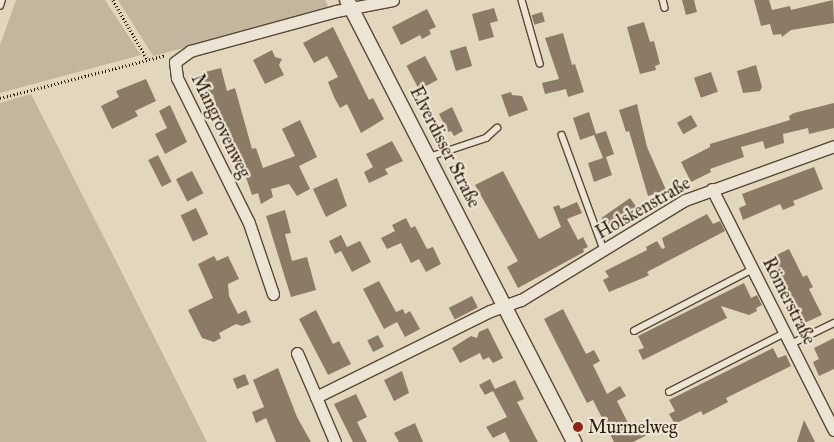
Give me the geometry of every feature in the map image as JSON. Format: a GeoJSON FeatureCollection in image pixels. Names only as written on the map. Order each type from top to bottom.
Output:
{"type":"FeatureCollection","features":[{"type":"Feature","properties":{"kind":"street","name":"Mangrovenweg"},"geometry":{"type":"LineString","coordinates":[[272,294],[249,224],[177,78],[175,62],[190,51],[336,11],[350,5],[393,0]]}},
{"type":"Feature","properties":{"kind":"street","name":"Elverdisser Straße"},"geometry":{"type":"LineString","coordinates":[[350,5],[574,442]]}},
{"type":"Feature","properties":{"kind":"street","name":"Holskenstraße"},"geometry":{"type":"LineString","coordinates":[[506,307],[685,200],[834,146]]}},
{"type":"Feature","properties":{"kind":"street","name":"Römerstraße"},"geometry":{"type":"LineString","coordinates":[[712,189],[834,430]]}},
{"type":"Feature","properties":{"kind":"street"},"geometry":{"type":"LineString","coordinates":[[316,397],[490,311],[506,307]]}},
{"type":"Feature","properties":{"kind":"street"},"geometry":{"type":"LineString","coordinates":[[297,353],[335,442]]}},
{"type":"Feature","properties":{"kind":"lane"},"geometry":{"type":"LineString","coordinates":[[0,6],[2,0]]}},
{"type":"Feature","properties":{"kind":"lane"},"geometry":{"type":"LineString","coordinates":[[522,0],[540,64]]}},
{"type":"Feature","properties":{"kind":"lane"},"geometry":{"type":"LineString","coordinates":[[663,0],[665,8]]}},
{"type":"Feature","properties":{"kind":"lane"},"geometry":{"type":"LineString","coordinates":[[429,157],[486,138],[497,128]]}},
{"type":"Feature","properties":{"kind":"lane"},"geometry":{"type":"LineString","coordinates":[[562,135],[604,250]]}},
{"type":"Feature","properties":{"kind":"lane"},"geometry":{"type":"LineString","coordinates":[[634,330],[753,269]]}},
{"type":"Feature","properties":{"kind":"lane"},"geometry":{"type":"LineString","coordinates":[[791,344],[834,323]]}},
{"type":"Feature","properties":{"kind":"lane"},"geometry":{"type":"LineString","coordinates":[[669,392],[785,333]]}},
{"type":"Feature","properties":{"kind":"path"},"geometry":{"type":"LineString","coordinates":[[113,0],[148,59]]}},
{"type":"Feature","properties":{"kind":"path"},"geometry":{"type":"LineString","coordinates":[[0,98],[166,54],[175,62]]}},
{"type":"Feature","properties":{"kind":"shaded area"},"geometry":{"type":"Polygon","coordinates":[[[16,0],[105,0],[141,55],[0,93],[0,45],[16,0]]]}},
{"type":"Feature","properties":{"kind":"shaded area"},"geometry":{"type":"Polygon","coordinates":[[[118,0],[325,0],[330,10],[153,56],[118,0]]]}},
{"type":"Feature","properties":{"kind":"shaded area"},"geometry":{"type":"Polygon","coordinates":[[[31,94],[207,442],[0,442],[0,103],[31,94]]]}},
{"type":"Feature","properties":{"kind":"building"},"geometry":{"type":"Polygon","coordinates":[[[682,0],[694,0],[697,12],[686,15],[682,0]]]}},
{"type":"Feature","properties":{"kind":"building"},"geometry":{"type":"Polygon","coordinates":[[[754,0],[769,0],[772,10],[790,6],[791,10],[833,0],[834,23],[791,30],[782,37],[781,34],[773,35],[770,24],[761,26],[754,0]]]}},
{"type":"Feature","properties":{"kind":"building"},"geometry":{"type":"Polygon","coordinates":[[[494,8],[498,21],[490,23],[494,37],[479,41],[472,14],[494,8]]]}},
{"type":"Feature","properties":{"kind":"building"},"geometry":{"type":"Polygon","coordinates":[[[427,9],[436,27],[429,30],[431,34],[422,39],[420,35],[401,45],[392,27],[427,9]]]}},
{"type":"Feature","properties":{"kind":"building"},"geometry":{"type":"Polygon","coordinates":[[[542,12],[545,22],[534,25],[531,15],[542,12]]]}},
{"type":"Feature","properties":{"kind":"building"},"geometry":{"type":"Polygon","coordinates":[[[644,22],[650,42],[654,41],[660,64],[655,66],[656,70],[640,74],[627,27],[644,22]]]}},
{"type":"Feature","properties":{"kind":"building"},"geometry":{"type":"Polygon","coordinates":[[[333,27],[369,100],[373,98],[384,119],[361,133],[347,104],[340,108],[334,97],[328,82],[338,77],[327,56],[314,63],[303,43],[333,27]]]}},
{"type":"Feature","properties":{"kind":"building"},"geometry":{"type":"Polygon","coordinates":[[[563,33],[572,65],[575,64],[584,92],[568,97],[566,89],[545,94],[542,83],[559,79],[545,38],[563,33]]]}},
{"type":"Feature","properties":{"kind":"building"},"geometry":{"type":"Polygon","coordinates":[[[466,46],[472,66],[456,71],[450,51],[466,46]]]}},
{"type":"Feature","properties":{"kind":"building"},"geometry":{"type":"Polygon","coordinates":[[[272,50],[275,57],[282,59],[279,65],[284,75],[265,84],[253,60],[272,50]]]}},
{"type":"Feature","properties":{"kind":"building"},"geometry":{"type":"Polygon","coordinates":[[[425,56],[438,80],[419,90],[406,66],[425,56]]]}},
{"type":"Feature","properties":{"kind":"building"},"geometry":{"type":"Polygon","coordinates":[[[756,65],[762,87],[760,91],[743,93],[737,71],[756,65]]]}},
{"type":"Feature","properties":{"kind":"building"},"geometry":{"type":"Polygon","coordinates":[[[221,68],[227,91],[235,88],[252,149],[256,148],[263,168],[295,156],[282,129],[300,120],[317,157],[299,166],[310,189],[297,196],[289,184],[271,189],[273,197],[261,204],[258,193],[252,195],[234,142],[230,143],[224,124],[221,125],[213,94],[207,96],[201,73],[221,68]]]}},
{"type":"Feature","properties":{"kind":"building"},"geometry":{"type":"Polygon","coordinates":[[[711,72],[718,92],[701,98],[694,78],[711,72]]]}},
{"type":"Feature","properties":{"kind":"building"},"geometry":{"type":"Polygon","coordinates":[[[146,79],[156,101],[135,111],[138,116],[112,129],[101,106],[119,97],[116,91],[146,79]]]}},
{"type":"Feature","properties":{"kind":"building"},"geometry":{"type":"Polygon","coordinates":[[[511,92],[512,95],[522,96],[528,110],[509,117],[501,95],[511,92]]]}},
{"type":"Feature","properties":{"kind":"building"},"geometry":{"type":"Polygon","coordinates":[[[834,103],[834,128],[809,134],[808,128],[783,134],[784,143],[765,149],[763,141],[741,147],[744,157],[710,169],[711,172],[691,182],[681,162],[710,147],[710,144],[790,120],[789,116],[794,113],[834,103]]]}},
{"type":"Feature","properties":{"kind":"building"},"geometry":{"type":"Polygon","coordinates":[[[637,104],[647,147],[666,190],[648,196],[629,131],[626,132],[619,110],[637,104]]]}},
{"type":"Feature","properties":{"kind":"building"},"geometry":{"type":"Polygon","coordinates":[[[170,105],[187,142],[165,154],[155,134],[167,128],[159,111],[170,105]]]}},
{"type":"Feature","properties":{"kind":"building"},"geometry":{"type":"Polygon","coordinates":[[[452,107],[463,131],[454,136],[451,131],[448,132],[439,114],[452,107]]]}},
{"type":"Feature","properties":{"kind":"building"},"geometry":{"type":"Polygon","coordinates":[[[589,112],[596,134],[606,131],[614,154],[606,157],[612,175],[594,182],[588,163],[603,158],[594,135],[580,140],[573,118],[589,112]]]}},
{"type":"Feature","properties":{"kind":"building"},"geometry":{"type":"Polygon","coordinates":[[[691,115],[697,126],[683,134],[677,123],[691,115]]]}},
{"type":"Feature","properties":{"kind":"building"},"geometry":{"type":"Polygon","coordinates":[[[392,141],[403,161],[385,169],[388,174],[369,183],[364,172],[373,167],[366,154],[392,141]]]}},
{"type":"Feature","properties":{"kind":"building"},"geometry":{"type":"Polygon","coordinates":[[[158,155],[172,182],[162,187],[148,160],[158,155]]]}},
{"type":"Feature","properties":{"kind":"building"},"geometry":{"type":"Polygon","coordinates":[[[814,167],[823,189],[793,201],[795,205],[783,210],[780,204],[743,220],[739,208],[746,205],[742,194],[814,167]]]}},
{"type":"Feature","properties":{"kind":"building"},"geometry":{"type":"Polygon","coordinates":[[[192,171],[203,193],[187,201],[176,179],[192,171]]]}},
{"type":"Feature","properties":{"kind":"building"},"geometry":{"type":"Polygon","coordinates":[[[503,171],[539,239],[561,227],[553,207],[559,205],[561,209],[577,202],[582,213],[567,219],[578,240],[583,237],[588,247],[583,249],[584,252],[518,288],[507,267],[518,261],[475,185],[503,171]]]}},
{"type":"Feature","properties":{"kind":"building"},"geometry":{"type":"Polygon","coordinates":[[[337,178],[347,206],[326,217],[313,189],[337,178]]]}},
{"type":"Feature","properties":{"kind":"building"},"geometry":{"type":"Polygon","coordinates":[[[630,198],[639,211],[611,231],[601,218],[630,198]]]}},
{"type":"Feature","properties":{"kind":"building"},"geometry":{"type":"Polygon","coordinates":[[[196,208],[208,234],[193,241],[181,215],[196,208]]]}},
{"type":"Feature","properties":{"kind":"building"},"geometry":{"type":"Polygon","coordinates":[[[285,210],[291,233],[285,234],[292,261],[307,257],[316,290],[291,297],[266,216],[285,210]]]}},
{"type":"Feature","properties":{"kind":"building"},"geometry":{"type":"Polygon","coordinates":[[[707,214],[713,224],[720,221],[725,231],[647,272],[649,275],[609,292],[603,280],[609,277],[605,271],[647,250],[646,247],[657,241],[662,249],[665,248],[662,238],[707,214]]]}},
{"type":"Feature","properties":{"kind":"building"},"geometry":{"type":"Polygon","coordinates":[[[406,218],[411,228],[415,226],[427,249],[433,247],[441,264],[426,272],[419,259],[411,263],[401,243],[387,249],[381,238],[395,231],[392,225],[406,218]]]}},
{"type":"Feature","properties":{"kind":"building"},"geometry":{"type":"Polygon","coordinates":[[[341,235],[347,247],[360,241],[371,262],[352,272],[341,251],[335,254],[329,241],[341,235]]]}},
{"type":"Feature","properties":{"kind":"building"},"geometry":{"type":"Polygon","coordinates":[[[789,249],[803,277],[807,275],[813,287],[809,289],[822,315],[800,325],[768,259],[789,249]]]}},
{"type":"Feature","properties":{"kind":"building"},"geometry":{"type":"Polygon","coordinates":[[[214,256],[217,261],[228,256],[239,279],[228,284],[229,296],[238,314],[246,310],[251,322],[242,326],[236,324],[219,333],[221,338],[214,342],[202,338],[188,310],[213,298],[198,264],[214,256]]]}},
{"type":"Feature","properties":{"kind":"building"},"geometry":{"type":"Polygon","coordinates":[[[379,281],[396,312],[403,309],[405,314],[410,311],[420,329],[405,337],[397,322],[384,329],[363,289],[379,281]]]}},
{"type":"Feature","properties":{"kind":"building"},"geometry":{"type":"Polygon","coordinates":[[[744,283],[751,298],[757,295],[762,305],[756,308],[757,311],[749,315],[721,306],[727,318],[643,360],[638,350],[644,348],[638,336],[744,283]]]}},
{"type":"Feature","properties":{"kind":"building"},"geometry":{"type":"Polygon","coordinates":[[[472,296],[478,308],[455,319],[449,308],[472,296]]]}},
{"type":"Feature","properties":{"kind":"building"},"geometry":{"type":"Polygon","coordinates":[[[563,309],[586,354],[594,350],[600,361],[593,365],[607,394],[620,386],[626,396],[617,401],[631,429],[641,424],[647,435],[633,442],[614,442],[593,400],[587,403],[544,319],[563,309]]]}},
{"type":"Feature","properties":{"kind":"building"},"geometry":{"type":"Polygon","coordinates":[[[316,310],[333,344],[339,341],[351,364],[328,375],[299,319],[316,310]]]}},
{"type":"Feature","properties":{"kind":"building"},"geometry":{"type":"Polygon","coordinates":[[[488,328],[503,358],[493,363],[489,357],[483,360],[480,353],[460,363],[452,348],[471,336],[477,338],[479,332],[488,328]]]}},
{"type":"Feature","properties":{"kind":"building"},"geometry":{"type":"Polygon","coordinates":[[[378,335],[384,347],[373,352],[367,340],[378,335]]]}},
{"type":"Feature","properties":{"kind":"building"},"geometry":{"type":"Polygon","coordinates":[[[834,338],[834,369],[819,376],[813,362],[819,359],[814,348],[834,338]]]}},
{"type":"Feature","properties":{"kind":"building"},"geometry":{"type":"Polygon","coordinates":[[[773,348],[778,358],[786,355],[791,366],[726,398],[728,402],[703,415],[701,411],[675,424],[669,414],[675,411],[669,400],[773,348]]]}},
{"type":"Feature","properties":{"kind":"building"},"geometry":{"type":"Polygon","coordinates":[[[278,368],[297,417],[311,442],[276,442],[266,418],[256,423],[252,412],[264,407],[253,380],[278,368]]]}},
{"type":"Feature","properties":{"kind":"building"},"geometry":{"type":"Polygon","coordinates":[[[402,371],[409,393],[394,401],[384,380],[402,371]]]}},
{"type":"Feature","properties":{"kind":"building"},"geometry":{"type":"Polygon","coordinates":[[[245,374],[249,384],[237,389],[233,379],[245,374]]]}},
{"type":"Feature","properties":{"kind":"building"},"geometry":{"type":"Polygon","coordinates":[[[490,379],[495,389],[515,380],[524,399],[517,402],[538,442],[510,442],[505,432],[493,438],[486,427],[507,417],[493,391],[485,395],[479,385],[490,379]]]}},
{"type":"Feature","properties":{"kind":"building"},"geometry":{"type":"Polygon","coordinates":[[[356,394],[367,417],[357,422],[367,442],[353,442],[334,404],[356,394]]]}},
{"type":"Feature","properties":{"kind":"building"},"geometry":{"type":"Polygon","coordinates":[[[804,420],[815,442],[797,442],[804,420]]]}},
{"type":"Feature","properties":{"kind":"building"},"geometry":{"type":"Polygon","coordinates":[[[415,423],[423,442],[399,442],[394,433],[415,423]]]}},
{"type":"Feature","properties":{"kind":"place","name":"Murmelweg"},"geometry":{"type":"Point","coordinates":[578,427]}}]}
